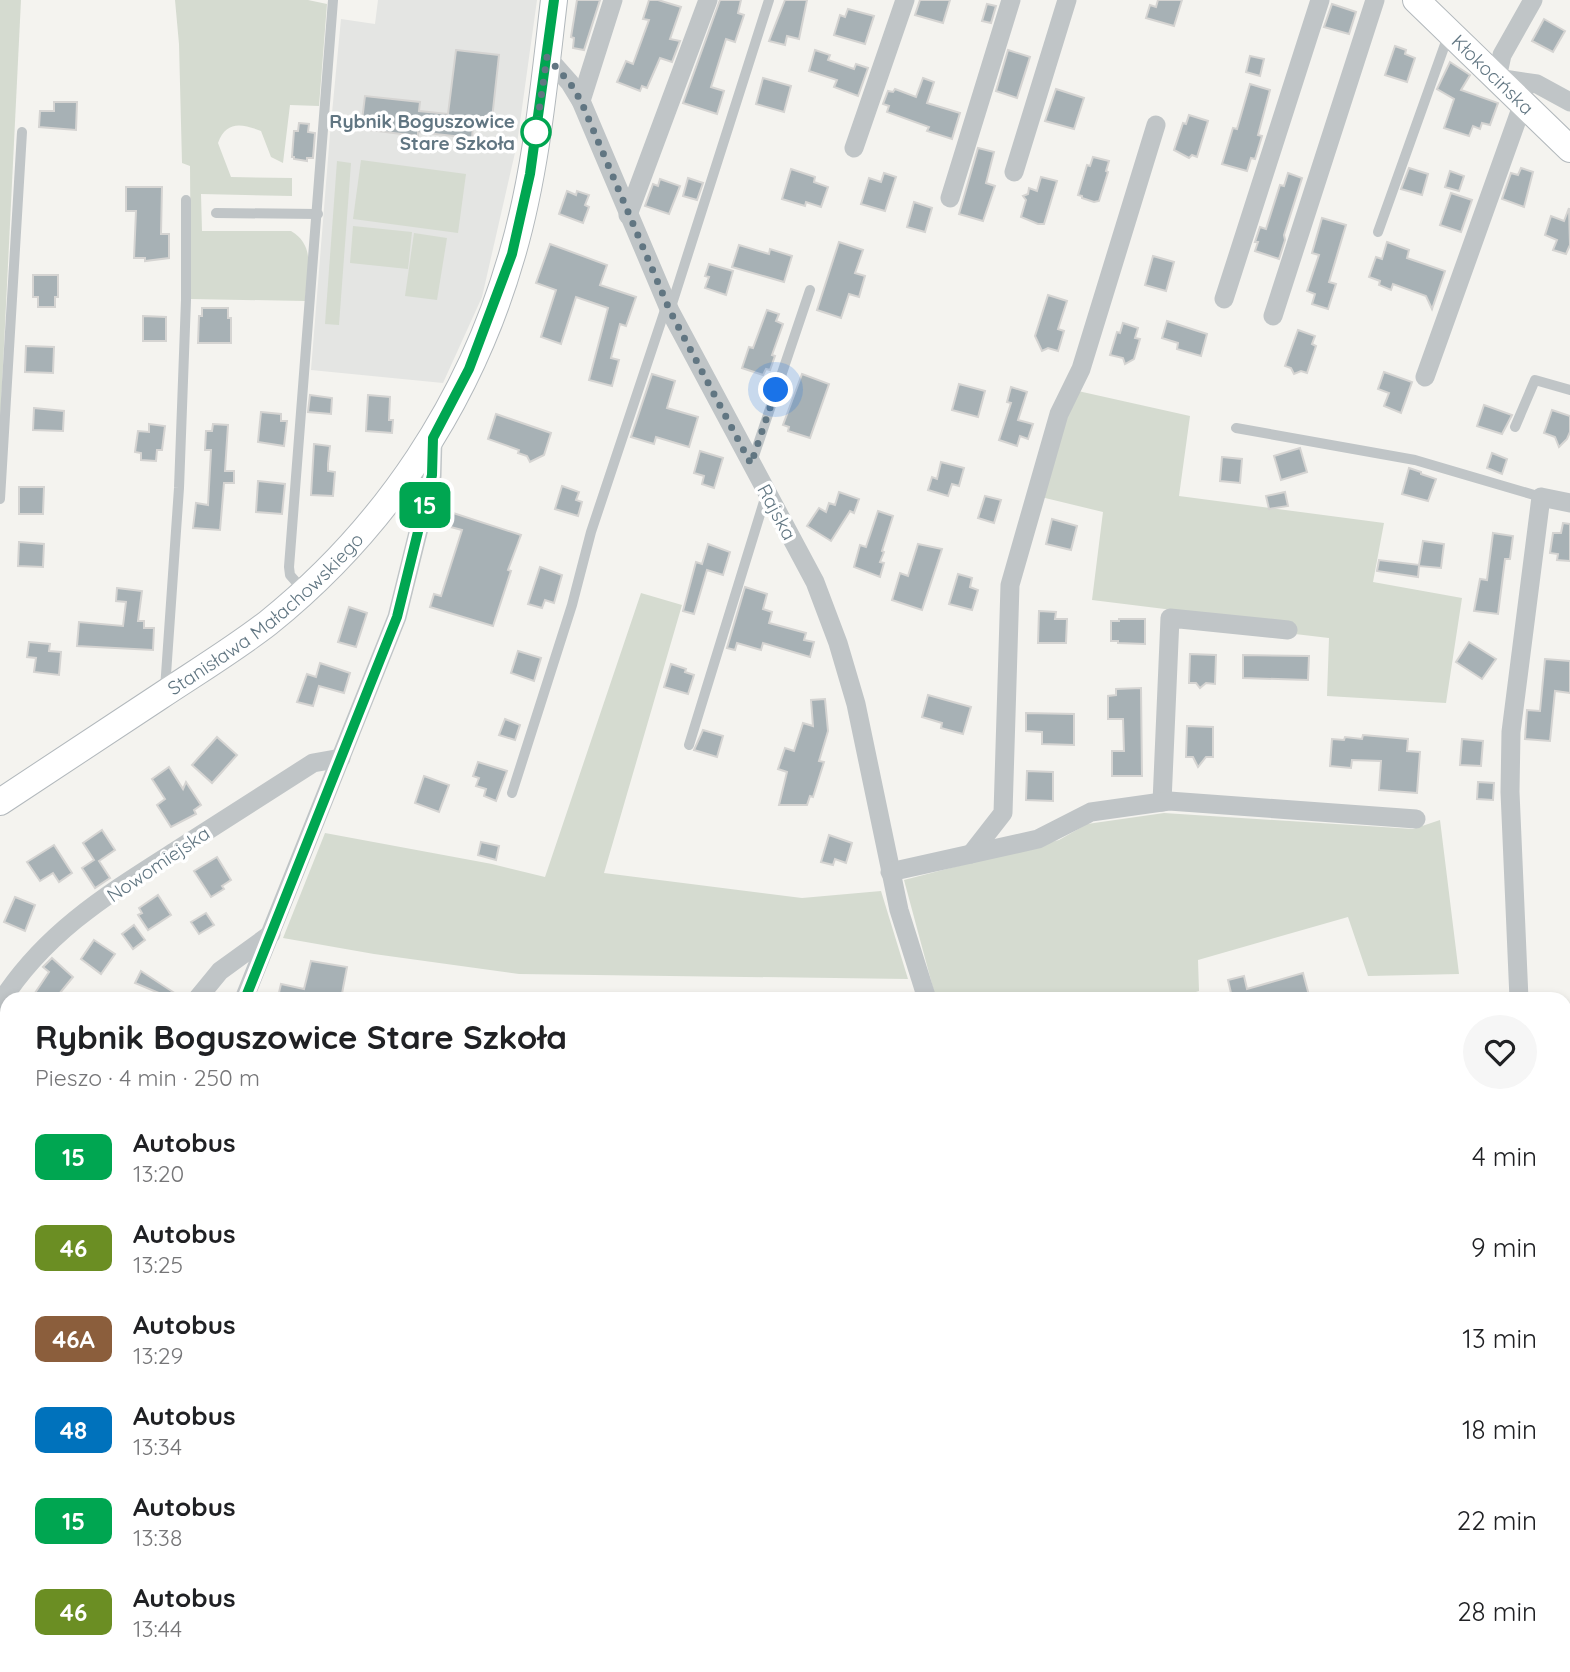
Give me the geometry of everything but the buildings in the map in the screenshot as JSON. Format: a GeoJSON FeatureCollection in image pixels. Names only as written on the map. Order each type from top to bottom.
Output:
{"type":"FeatureCollection","features":[{"type":"Feature","properties":{"kind":"street","name":"Stanisława Małachowskiego"},"geometry":{"type":"LineString","coordinates":[[0,802],[266,624],[336,562],[433,438],[469,369],[512,254],[530,174],[554,0]]}},
{"type":"Feature","properties":{"kind":"street"},"geometry":{"type":"LineString","coordinates":[[581,101],[613,0]]}},
{"type":"Feature","properties":{"kind":"street"},"geometry":{"type":"LineString","coordinates":[[628,215],[708,0]]}},
{"type":"Feature","properties":{"kind":"street"},"geometry":{"type":"LineString","coordinates":[[854,148],[905,0]]}},
{"type":"Feature","properties":{"kind":"street"},"geometry":{"type":"LineString","coordinates":[[950,198],[1011,0]]}},
{"type":"Feature","properties":{"kind":"street"},"geometry":{"type":"LineString","coordinates":[[1014,172],[1067,0]]}},
{"type":"Feature","properties":{"kind":"street"},"geometry":{"type":"LineString","coordinates":[[1224,299],[1320,0]]}},
{"type":"Feature","properties":{"kind":"street"},"geometry":{"type":"LineString","coordinates":[[1273,316],[1375,0]]}},
{"type":"Feature","properties":{"kind":"street","name":"Kłokocińska"},"geometry":{"type":"LineString","coordinates":[[1416,0],[1570,149]]}},
{"type":"Feature","properties":{"kind":"street"},"geometry":{"type":"LineString","coordinates":[[1533,0],[1502,55],[1497,78],[1537,84],[1570,103]]}},
{"type":"Feature","properties":{"kind":"street","name":"Rajska"},"geometry":{"type":"LineString","coordinates":[[547,57],[570,83],[581,101],[669,308],[815,582],[838,643],[856,704],[899,910],[925,992]]}},
{"type":"Feature","properties":{"kind":"street"},"geometry":{"type":"LineString","coordinates":[[1424,377],[1523,103]]}},
{"type":"Feature","properties":{"kind":"street"},"geometry":{"type":"LineString","coordinates":[[971,854],[1003,813],[1010,584],[1059,414],[1081,369],[1156,125]]}},
{"type":"Feature","properties":{"kind":"street"},"geometry":{"type":"LineString","coordinates":[[247,992],[403,598],[432,475],[433,438]]}},
{"type":"Feature","properties":{"kind":"street"},"geometry":{"type":"LineString","coordinates":[[1519,992],[1511,806],[1511,732],[1541,497],[1570,503]]}},
{"type":"Feature","properties":{"kind":"street"},"geometry":{"type":"LineString","coordinates":[[1162,802],[1170,618],[1288,630]]}},
{"type":"Feature","properties":{"kind":"street","name":"Nowomiejska"},"geometry":{"type":"LineString","coordinates":[[8,992],[40,950],[63,928],[137,876],[313,763],[341,758]]}},
{"type":"Feature","properties":{"kind":"street"},"geometry":{"type":"LineString","coordinates":[[890,872],[1038,839],[1090,812],[1162,802],[1416,820]]}},
{"type":"Feature","properties":{"kind":"street"},"geometry":{"type":"LineString","coordinates":[[203,992],[220,971],[271,934]]}},
{"type":"Feature","properties":{"kind":"lane"},"geometry":{"type":"LineString","coordinates":[[304,592],[290,575],[289,567],[333,0]]}},
{"type":"Feature","properties":{"kind":"lane"},"geometry":{"type":"LineString","coordinates":[[512,793],[572,605],[592,531],[669,308],[769,0]]}},
{"type":"Feature","properties":{"kind":"lane"},"geometry":{"type":"LineString","coordinates":[[1378,232],[1450,32]]}},
{"type":"Feature","properties":{"kind":"lane"},"geometry":{"type":"LineString","coordinates":[[0,499],[22,132]]}},
{"type":"Feature","properties":{"kind":"lane"},"geometry":{"type":"LineString","coordinates":[[164,694],[180,488],[186,200]]}},
{"type":"Feature","properties":{"kind":"lane"},"geometry":{"type":"LineString","coordinates":[[216,213],[318,214]]}},
{"type":"Feature","properties":{"kind":"lane"},"geometry":{"type":"LineString","coordinates":[[751,464],[810,290]]}},
{"type":"Feature","properties":{"kind":"lane"},"geometry":{"type":"LineString","coordinates":[[1515,427],[1535,380],[1570,390]]}},
{"type":"Feature","properties":{"kind":"lane"},"geometry":{"type":"LineString","coordinates":[[1236,428],[1415,460],[1541,497]]}},
{"type":"Feature","properties":{"kind":"lane"},"geometry":{"type":"LineString","coordinates":[[689,745],[767,493]]}},
{"type":"Feature","properties":{"kind":"shaded area"},"geometry":{"type":"Polygon","coordinates":[[[0,0],[21,0],[0,427],[0,0]]]}},
{"type":"Feature","properties":{"kind":"shaded area"},"geometry":{"type":"Polygon","coordinates":[[[175,0],[308,0],[327,4],[319,106],[290,105],[283,163],[271,157],[261,131],[254,128],[241,125],[230,127],[218,143],[231,177],[292,178],[292,196],[201,194],[202,231],[291,231],[299,237],[304,244],[308,262],[305,301],[191,299],[190,166],[182,163],[179,44],[175,0]]]}},
{"type":"Feature","properties":{"kind":"shaded area"},"geometry":{"type":"Polygon","coordinates":[[[378,0],[537,0],[517,144],[482,297],[443,383],[311,370],[341,19],[375,24],[378,0]]]}},
{"type":"Feature","properties":{"kind":"shaded area"},"geometry":{"type":"Polygon","coordinates":[[[361,160],[466,174],[458,233],[353,219],[361,160]]]}},
{"type":"Feature","properties":{"kind":"shaded area"},"geometry":{"type":"Polygon","coordinates":[[[337,161],[351,163],[339,325],[325,324],[337,161]]]}},
{"type":"Feature","properties":{"kind":"shaded area"},"geometry":{"type":"Polygon","coordinates":[[[353,226],[412,232],[408,269],[350,263],[353,226]]]}},
{"type":"Feature","properties":{"kind":"shaded area"},"geometry":{"type":"Polygon","coordinates":[[[414,233],[447,238],[437,300],[405,296],[414,233]]]}},
{"type":"Feature","properties":{"kind":"shaded area"},"geometry":{"type":"Polygon","coordinates":[[[1078,391],[1190,416],[1179,496],[1384,523],[1373,582],[1462,598],[1446,703],[1327,696],[1329,638],[1295,634],[1295,625],[1092,600],[1103,512],[1041,497],[1067,409],[1078,391]]]}},
{"type":"Feature","properties":{"kind":"shaded area"},"geometry":{"type":"Polygon","coordinates":[[[641,593],[682,605],[604,873],[802,898],[881,891],[908,979],[519,974],[283,938],[325,833],[492,864],[545,877],[641,593]]]}},
{"type":"Feature","properties":{"kind":"shaded area"},"geometry":{"type":"Polygon","coordinates":[[[1164,813],[1413,829],[1440,820],[1459,974],[1368,976],[1348,917],[1198,960],[1199,991],[1196,992],[934,992],[904,880],[1059,840],[1087,824],[1164,813]]]}},
{"type":"Feature","properties":{"kind":"bus line","name":"15"},"geometry":{"type":"LineString","coordinates":[[248,992],[397,617],[432,475],[433,438],[469,369],[512,254],[530,174],[554,0]]}},
{"type":"Feature","properties":{"kind":"place","name":"Rybnik Boguszowice Stare Szkoła"},"geometry":{"type":"Point","coordinates":[536,132]}},
{"type":"Feature","properties":{"kind":"route"},"geometry":{"type":"LineString","coordinates":[[536,132],[547,57],[570,83],[581,101],[670,311],[751,464],[776,390]]}}]}
